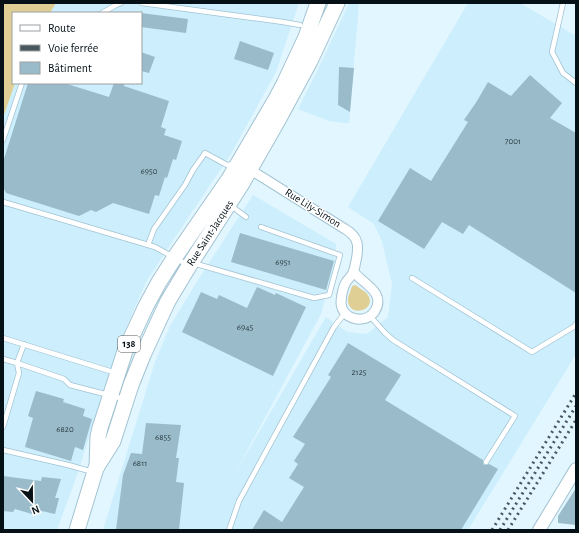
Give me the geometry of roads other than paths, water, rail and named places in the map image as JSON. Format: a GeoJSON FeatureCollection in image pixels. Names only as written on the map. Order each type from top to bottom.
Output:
{"type":"FeatureCollection","features":[{"type":"Feature","properties":{"kind":"main road","name":"Rue Saint-Jacques"},"geometry":{"type":"LineString","coordinates":[[77,530],[96,471],[113,441],[137,368],[151,337],[168,301],[229,204],[244,166],[306,37],[318,3]]}},
{"type":"Feature","properties":{"kind":"main road","name":"Rue Saint-Jacques"},"geometry":{"type":"LineString","coordinates":[[96,471],[98,437],[125,351],[142,313],[159,282],[175,258],[215,200],[244,166],[300,80],[337,3]]}},
{"type":"Feature","properties":{"kind":"street","name":"Rue Lily-Simon"},"geometry":{"type":"LineString","coordinates":[[244,166],[349,231],[356,238],[358,248],[354,272]]}},
{"type":"Feature","properties":{"kind":"street"},"geometry":{"type":"LineString","coordinates":[[354,272],[357,277],[374,290],[378,301],[374,312],[365,319],[353,319],[345,313],[341,305],[342,292],[345,282],[354,272]]}},
{"type":"Feature","properties":{"kind":"street"},"geometry":{"type":"LineString","coordinates":[[539,530],[576,469]]}},
{"type":"Feature","properties":{"kind":"lane"},"geometry":{"type":"LineString","coordinates":[[104,12],[121,3]]}},
{"type":"Feature","properties":{"kind":"lane"},"geometry":{"type":"LineString","coordinates":[[142,3],[300,25]]}},
{"type":"Feature","properties":{"kind":"lane"},"geometry":{"type":"LineString","coordinates":[[563,3],[552,52],[563,73],[576,83]]}},
{"type":"Feature","properties":{"kind":"lane"},"geometry":{"type":"LineString","coordinates":[[3,140],[22,84]]}},
{"type":"Feature","properties":{"kind":"lane"},"geometry":{"type":"LineString","coordinates":[[148,245],[154,229],[184,187],[193,170],[205,153],[227,165],[244,166]]}},
{"type":"Feature","properties":{"kind":"lane"},"geometry":{"type":"LineString","coordinates":[[3,202],[155,247],[190,264],[314,298],[329,295],[340,255],[261,227]]}},
{"type":"Feature","properties":{"kind":"lane"},"geometry":{"type":"LineString","coordinates":[[229,204],[246,217]]}},
{"type":"Feature","properties":{"kind":"lane"},"geometry":{"type":"LineString","coordinates":[[412,278],[532,352],[576,324]]}},
{"type":"Feature","properties":{"kind":"lane"},"geometry":{"type":"LineString","coordinates":[[229,530],[239,501],[334,327],[345,313]]}},
{"type":"Feature","properties":{"kind":"lane"},"geometry":{"type":"LineString","coordinates":[[370,316],[393,340],[515,416],[486,462]]}},
{"type":"Feature","properties":{"kind":"lane"},"geometry":{"type":"LineString","coordinates":[[3,338],[118,374]]}},
{"type":"Feature","properties":{"kind":"lane"},"geometry":{"type":"LineString","coordinates":[[3,427],[19,373],[17,364],[24,344]]}},
{"type":"Feature","properties":{"kind":"lane"},"geometry":{"type":"LineString","coordinates":[[3,359],[64,379],[70,385],[126,400]]}},
{"type":"Feature","properties":{"kind":"lane"},"geometry":{"type":"LineString","coordinates":[[3,450],[96,471]]}},
{"type":"Feature","properties":{"kind":"railway"},"geometry":{"type":"LineString","coordinates":[[492,530],[576,393]]}},
{"type":"Feature","properties":{"kind":"railway"},"geometry":{"type":"LineString","coordinates":[[500,530],[576,406]]}},
{"type":"Feature","properties":{"kind":"railway"},"geometry":{"type":"LineString","coordinates":[[508,530],[576,420]]}}]}
